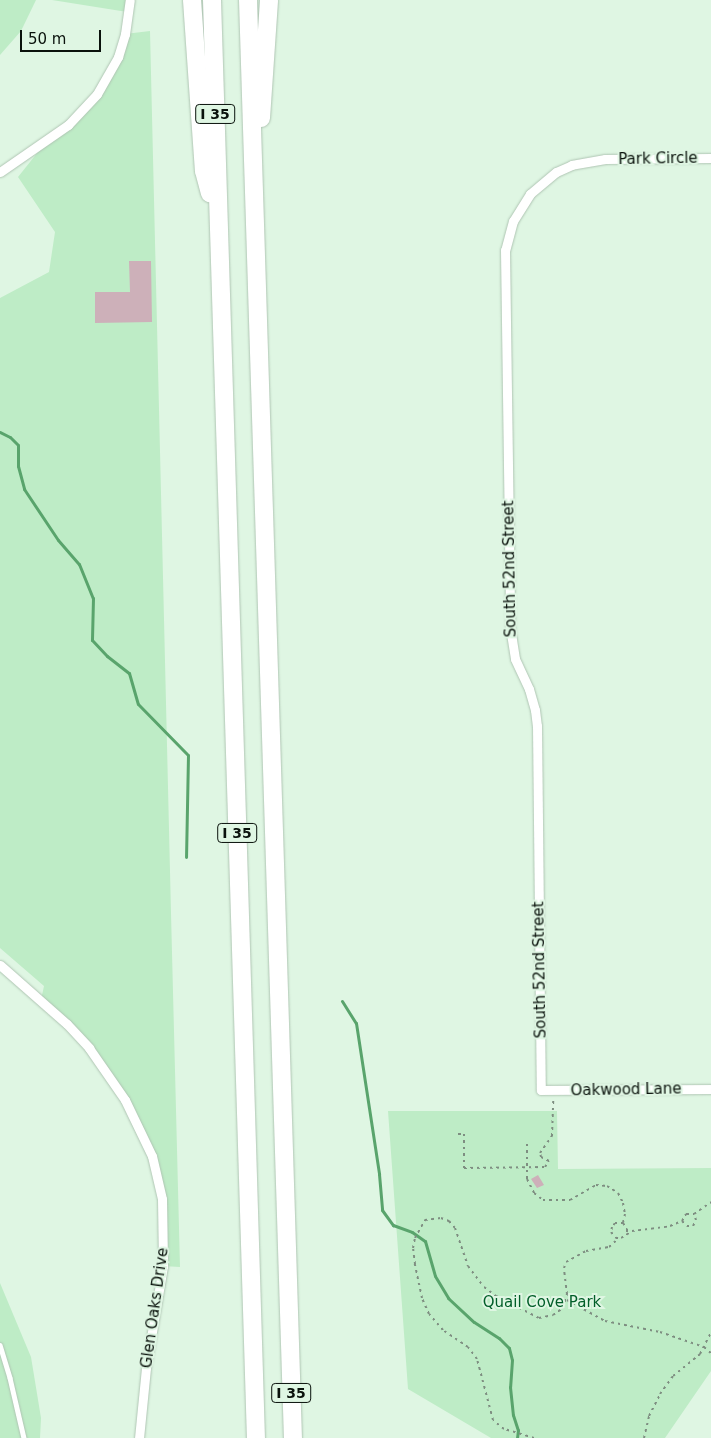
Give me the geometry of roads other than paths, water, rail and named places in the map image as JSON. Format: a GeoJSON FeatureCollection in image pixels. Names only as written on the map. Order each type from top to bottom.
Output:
{"type":"FeatureCollection","features":[{"type":"Feature","properties":{"kind":"highway"},"geometry":{"type":"LineString","coordinates":[[192,0],[204,171],[218,227]]}},
{"type":"Feature","properties":{"kind":"highway","name":"I 35"},"geometry":{"type":"LineString","coordinates":[[212,0],[256,1438]]}},
{"type":"Feature","properties":{"kind":"highway","name":"I 35"},"geometry":{"type":"LineString","coordinates":[[248,0],[293,1438]]}},
{"type":"Feature","properties":{"kind":"highway"},"geometry":{"type":"LineString","coordinates":[[254,223],[269,0]]}},
{"type":"Feature","properties":{"kind":"street"},"geometry":{"type":"LineString","coordinates":[[0,172],[68,126],[97,94],[118,57],[125,34],[130,0]]}},
{"type":"Feature","properties":{"kind":"street","name":"Park Circle"},"geometry":{"type":"LineString","coordinates":[[604,160],[711,158]]}},
{"type":"Feature","properties":{"kind":"street","name":"South 52nd Street"},"geometry":{"type":"LineString","coordinates":[[541,1090],[535,710],[529,689],[515,659],[510,627],[505,250],[508,234],[520,207],[542,182],[572,165],[604,160]]}},
{"type":"Feature","properties":{"kind":"street","name":"Glen Oaks Drive"},"geometry":{"type":"LineString","coordinates":[[0,965],[67,1024],[104,1067],[141,1128],[157,1171],[162,1199],[163,1266],[146,1368],[139,1438]]}},
{"type":"Feature","properties":{"kind":"street","name":"Oakwood Lane"},"geometry":{"type":"LineString","coordinates":[[541,1090],[711,1089]]}},
{"type":"Feature","properties":{"kind":"lane"},"geometry":{"type":"LineString","coordinates":[[0,1345],[24,1438]]}},
{"type":"Feature","properties":{"kind":"waterway"},"geometry":{"type":"LineString","coordinates":[[0,432],[10,437],[18,445],[18,466],[24,489],[58,540],[79,564],[93,598],[92,640],[107,656],[129,673],[138,704],[188,755],[186,857]]}},
{"type":"Feature","properties":{"kind":"waterway"},"geometry":{"type":"LineString","coordinates":[[342,1001],[356,1023],[379,1174],[382,1210],[393,1225],[412,1232],[425,1241],[435,1276],[448,1298],[474,1322],[499,1338],[509,1348],[512,1360],[510,1387],[513,1415],[518,1430],[517,1438]]}},
{"type":"Feature","properties":{"kind":"park label","name":"Quail Cove Park"},"geometry":{"type":"Point","coordinates":[542,1303]}}]}
